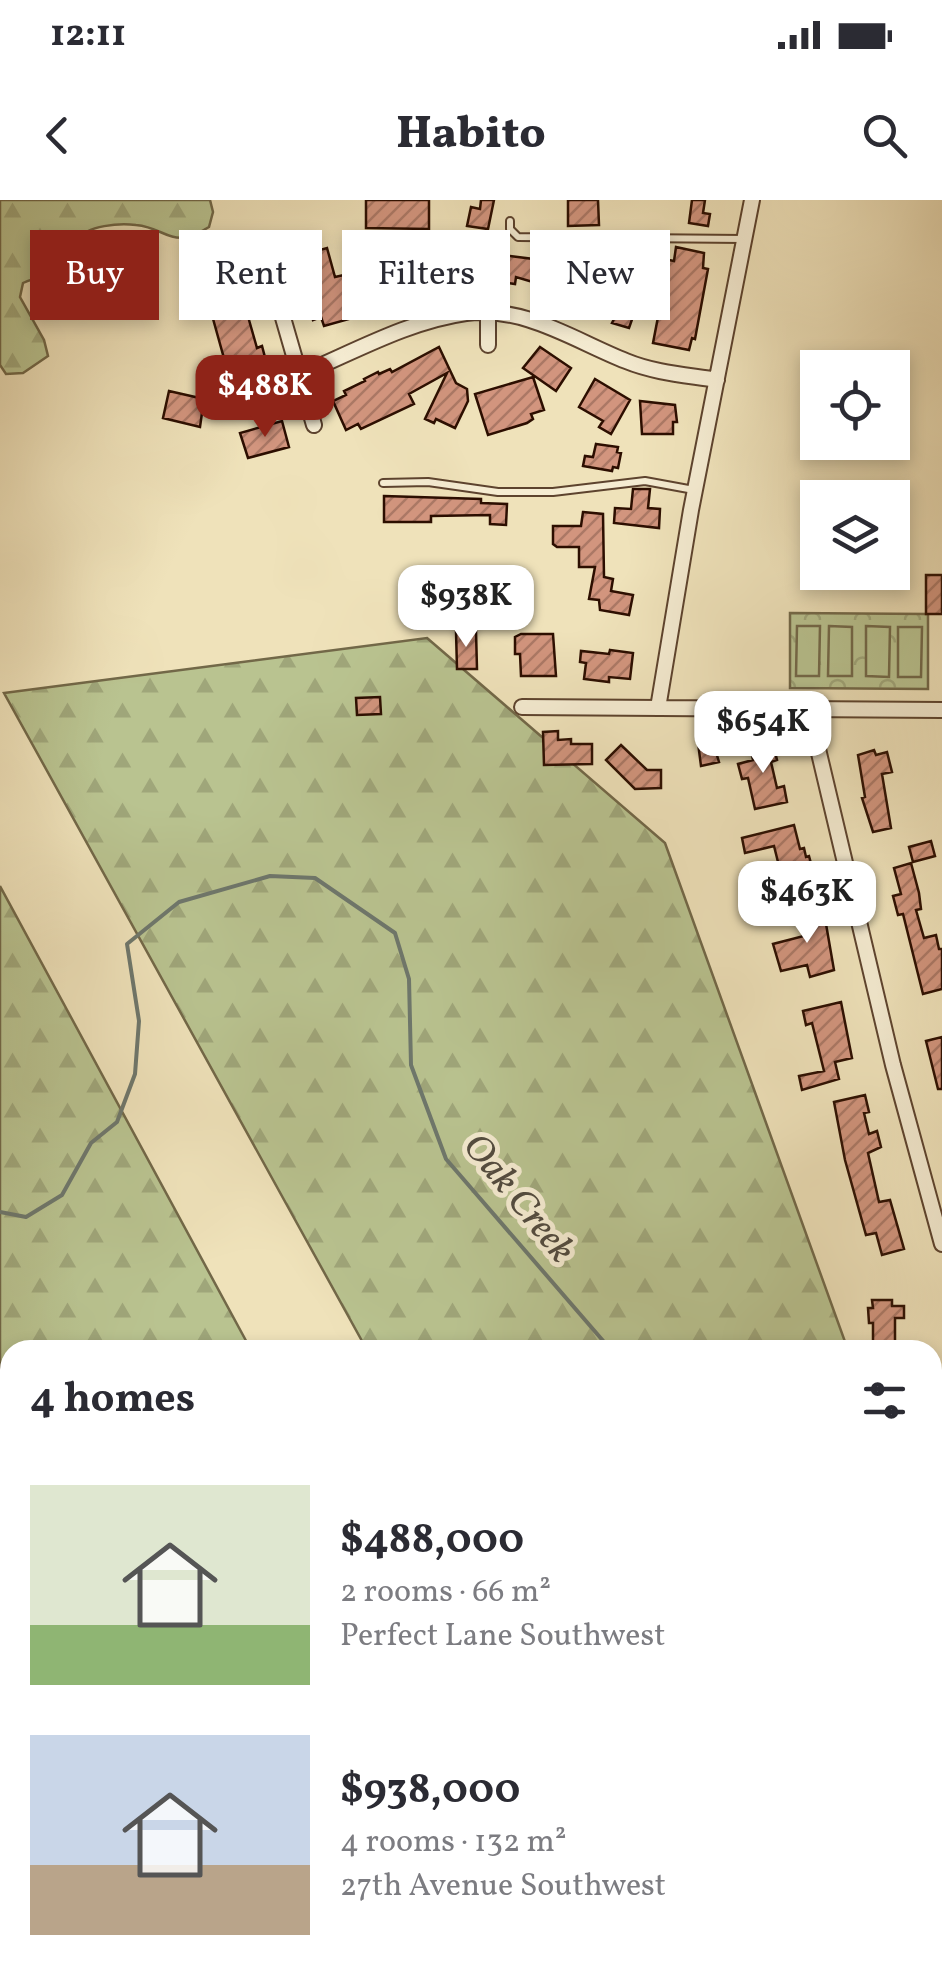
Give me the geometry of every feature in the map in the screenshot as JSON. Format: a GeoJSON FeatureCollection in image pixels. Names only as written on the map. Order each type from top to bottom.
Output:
{"type":"FeatureCollection","features":[{"type":"Feature","properties":{"kind":"street"},"geometry":{"type":"LineString","coordinates":[[658,708],[752,200]]}},
{"type":"Feature","properties":{"kind":"street"},"geometry":{"type":"LineString","coordinates":[[510,314],[540,322],[628,362],[718,380]]}},
{"type":"Feature","properties":{"kind":"street"},"geometry":{"type":"LineString","coordinates":[[283,320],[314,425]]}},
{"type":"Feature","properties":{"kind":"street"},"geometry":{"type":"LineString","coordinates":[[299,375],[435,320]]}},
{"type":"Feature","properties":{"kind":"street"},"geometry":{"type":"LineString","coordinates":[[488,320],[488,345]]}},
{"type":"Feature","properties":{"kind":"street"},"geometry":{"type":"LineString","coordinates":[[522,707],[942,710]]}},
{"type":"Feature","properties":{"kind":"street"},"geometry":{"type":"LineString","coordinates":[[809,710],[892,1065],[942,1244]]}},
{"type":"Feature","properties":{"kind":"lane"},"geometry":{"type":"LineString","coordinates":[[510,222],[510,229],[518,236],[745,239]]}},
{"type":"Feature","properties":{"kind":"lane"},"geometry":{"type":"LineString","coordinates":[[382,483],[420,482],[498,492],[534,492],[590,490],[645,480],[696,490]]}},
{"type":"Feature","properties":{"kind":"green space"},"geometry":{"type":"Polygon","coordinates":[[[0,200],[210,200],[213,212],[209,227],[179,230],[179,238],[129,224],[91,230],[30,230],[30,280],[23,283],[20,297],[44,340],[48,356],[23,373],[6,374],[0,365],[0,200]]]}},
{"type":"Feature","properties":{"kind":"green space"},"geometry":{"type":"Polygon","coordinates":[[[790,613],[928,614],[928,689],[790,688],[790,613]]]}},
{"type":"Feature","properties":{"kind":"green space"},"geometry":{"type":"Polygon","coordinates":[[[797,626],[820,626],[819,676],[796,676],[797,626]]]}},
{"type":"Feature","properties":{"kind":"green space"},"geometry":{"type":"Polygon","coordinates":[[[829,626],[852,627],[852,676],[828,676],[829,626]]]}},
{"type":"Feature","properties":{"kind":"green space"},"geometry":{"type":"Polygon","coordinates":[[[866,626],[890,627],[889,677],[866,676],[866,626]]]}},
{"type":"Feature","properties":{"kind":"green space"},"geometry":{"type":"Polygon","coordinates":[[[898,627],[922,627],[921,677],[898,677],[898,627]]]}},
{"type":"Feature","properties":{"kind":"green space"},"geometry":{"type":"Polygon","coordinates":[[[427,638],[665,843],[844,1340],[361,1340],[4,693],[427,638]]]}},
{"type":"Feature","properties":{"kind":"green space"},"geometry":{"type":"Polygon","coordinates":[[[0,886],[246,1340],[0,1340],[0,886]]]}},
{"type":"Feature","properties":{"kind":"building"},"geometry":{"type":"Polygon","coordinates":[[[366,200],[429,200],[429,229],[366,228],[366,200]]]}},
{"type":"Feature","properties":{"kind":"building"},"geometry":{"type":"Polygon","coordinates":[[[481,200],[494,200],[488,229],[467,226],[471,207],[480,209],[481,200]]]}},
{"type":"Feature","properties":{"kind":"building"},"geometry":{"type":"Polygon","coordinates":[[[568,200],[598,200],[599,225],[568,226],[568,200]]]}},
{"type":"Feature","properties":{"kind":"building"},"geometry":{"type":"Polygon","coordinates":[[[692,200],[705,200],[703,213],[710,214],[708,226],[689,223],[692,200]]]}},
{"type":"Feature","properties":{"kind":"building"},"geometry":{"type":"Polygon","coordinates":[[[676,247],[704,253],[703,268],[708,269],[695,339],[692,338],[689,350],[653,343],[657,320],[670,320],[670,260],[674,261],[676,247]]]}},
{"type":"Feature","properties":{"kind":"building"},"geometry":{"type":"Polygon","coordinates":[[[327,248],[335,277],[342,275],[342,320],[345,320],[324,326],[322,320],[322,249],[327,248]]]}},
{"type":"Feature","properties":{"kind":"building"},"geometry":{"type":"Polygon","coordinates":[[[510,256],[530,258],[530,281],[516,277],[515,284],[510,283],[510,256]]]}},
{"type":"Feature","properties":{"kind":"building"},"geometry":{"type":"Polygon","coordinates":[[[213,320],[249,320],[257,348],[262,346],[272,384],[266,386],[270,397],[237,406],[233,390],[226,391],[218,364],[225,362],[213,320]]]}},
{"type":"Feature","properties":{"kind":"building"},"geometry":{"type":"Polygon","coordinates":[[[614,320],[632,320],[629,328],[612,323],[614,320]]]}},
{"type":"Feature","properties":{"kind":"building"},"geometry":{"type":"Polygon","coordinates":[[[439,347],[456,383],[467,389],[468,401],[455,428],[436,419],[434,423],[425,419],[447,373],[409,394],[414,404],[361,429],[358,424],[346,430],[333,401],[346,395],[344,391],[439,347]]]}},
{"type":"Feature","properties":{"kind":"building"},"geometry":{"type":"Polygon","coordinates":[[[540,347],[571,368],[556,391],[523,368],[540,347]]]}},
{"type":"Feature","properties":{"kind":"building"},"geometry":{"type":"Polygon","coordinates":[[[533,377],[544,410],[531,414],[533,419],[527,423],[488,435],[475,394],[533,377]]]}},
{"type":"Feature","properties":{"kind":"building"},"geometry":{"type":"Polygon","coordinates":[[[595,379],[630,400],[611,434],[599,427],[603,421],[579,407],[595,379]]]}},
{"type":"Feature","properties":{"kind":"building"},"geometry":{"type":"Polygon","coordinates":[[[169,391],[204,399],[200,427],[163,418],[169,391]]]}},
{"type":"Feature","properties":{"kind":"building"},"geometry":{"type":"Polygon","coordinates":[[[640,401],[675,405],[677,422],[673,422],[673,434],[642,434],[640,401]]]}},
{"type":"Feature","properties":{"kind":"building"},"geometry":{"type":"Polygon","coordinates":[[[282,421],[289,447],[248,458],[240,433],[282,421]]]}},
{"type":"Feature","properties":{"kind":"building"},"geometry":{"type":"Polygon","coordinates":[[[596,444],[618,447],[618,468],[613,467],[612,471],[583,466],[585,456],[593,457],[596,444]]]}},
{"type":"Feature","properties":{"kind":"building"},"geometry":{"type":"Polygon","coordinates":[[[633,489],[650,489],[648,508],[660,509],[659,528],[614,523],[615,508],[631,509],[633,489]]]}},
{"type":"Feature","properties":{"kind":"building"},"geometry":{"type":"Polygon","coordinates":[[[384,496],[481,499],[481,503],[507,504],[506,525],[490,524],[490,515],[431,516],[431,522],[384,522],[384,496]]]}},
{"type":"Feature","properties":{"kind":"building"},"geometry":{"type":"Polygon","coordinates":[[[583,512],[603,514],[604,577],[613,579],[611,591],[633,595],[629,615],[600,610],[599,600],[589,599],[595,567],[579,567],[579,547],[553,544],[553,526],[581,526],[583,512]]]}},
{"type":"Feature","properties":{"kind":"building"},"geometry":{"type":"Polygon","coordinates":[[[926,575],[942,575],[942,614],[926,614],[926,575]]]}},
{"type":"Feature","properties":{"kind":"building"},"geometry":{"type":"Polygon","coordinates":[[[456,631],[476,631],[477,669],[457,669],[456,631]]]}},
{"type":"Feature","properties":{"kind":"building"},"geometry":{"type":"Polygon","coordinates":[[[553,634],[556,676],[521,676],[515,637],[553,634]]]}},
{"type":"Feature","properties":{"kind":"building"},"geometry":{"type":"Polygon","coordinates":[[[610,650],[633,653],[630,679],[584,679],[586,663],[580,662],[581,651],[609,654],[610,650]]]}},
{"type":"Feature","properties":{"kind":"building"},"geometry":{"type":"Polygon","coordinates":[[[380,697],[381,714],[357,715],[356,698],[380,697]]]}},
{"type":"Feature","properties":{"kind":"building"},"geometry":{"type":"Polygon","coordinates":[[[558,731],[558,740],[592,744],[592,764],[544,765],[543,732],[558,731]]]}},
{"type":"Feature","properties":{"kind":"building"},"geometry":{"type":"Polygon","coordinates":[[[710,732],[719,762],[701,766],[697,735],[710,732]]]}},
{"type":"Feature","properties":{"kind":"building"},"geometry":{"type":"Polygon","coordinates":[[[772,740],[777,760],[771,762],[777,788],[784,786],[787,802],[755,809],[748,778],[742,779],[738,764],[753,760],[750,746],[772,740]]]}},
{"type":"Feature","properties":{"kind":"building"},"geometry":{"type":"Polygon","coordinates":[[[621,745],[647,770],[661,770],[661,788],[635,789],[606,760],[621,745]]]}},
{"type":"Feature","properties":{"kind":"building"},"geometry":{"type":"Polygon","coordinates":[[[874,750],[876,755],[887,752],[892,772],[882,774],[891,828],[873,832],[862,798],[865,797],[858,755],[874,750]]]}},
{"type":"Feature","properties":{"kind":"building"},"geometry":{"type":"Polygon","coordinates":[[[794,825],[800,849],[804,848],[806,857],[809,856],[817,886],[786,894],[774,846],[745,853],[742,838],[794,825]]]}},
{"type":"Feature","properties":{"kind":"building"},"geometry":{"type":"Polygon","coordinates":[[[931,841],[935,856],[913,862],[909,847],[931,841]]]}},
{"type":"Feature","properties":{"kind":"building"},"geometry":{"type":"Polygon","coordinates":[[[911,863],[921,909],[916,910],[924,938],[936,935],[942,949],[942,989],[923,994],[903,914],[898,915],[893,896],[901,894],[894,868],[911,863]]]}},
{"type":"Feature","properties":{"kind":"building"},"geometry":{"type":"Polygon","coordinates":[[[816,905],[826,924],[834,970],[810,977],[807,965],[781,971],[773,944],[804,936],[795,916],[816,905]]]}},
{"type":"Feature","properties":{"kind":"building"},"geometry":{"type":"Polygon","coordinates":[[[841,1002],[852,1058],[835,1062],[839,1079],[802,1090],[799,1076],[824,1071],[812,1023],[806,1025],[803,1011],[841,1002]]]}},
{"type":"Feature","properties":{"kind":"building"},"geometry":{"type":"Polygon","coordinates":[[[942,1037],[942,1089],[938,1089],[926,1041],[942,1037]]]}},
{"type":"Feature","properties":{"kind":"building"},"geometry":{"type":"Polygon","coordinates":[[[865,1095],[869,1134],[877,1131],[881,1147],[868,1153],[879,1202],[890,1200],[904,1249],[882,1255],[876,1233],[866,1235],[834,1102],[865,1095]]]}},
{"type":"Feature","properties":{"kind":"building"},"geometry":{"type":"Polygon","coordinates":[[[872,1300],[892,1300],[892,1306],[904,1306],[904,1318],[895,1318],[895,1340],[873,1340],[868,1308],[873,1308],[872,1300]]]}},
{"type":"Feature","properties":{"kind":"waterway","name":"Oak Creek"},"geometry":{"type":"LineString","coordinates":[[0,1212],[26,1217],[62,1195],[91,1143],[117,1122],[135,1074],[139,1021],[127,944],[179,902],[270,876],[315,878],[395,933],[409,979],[411,1065],[446,1159],[602,1340]]}}]}
